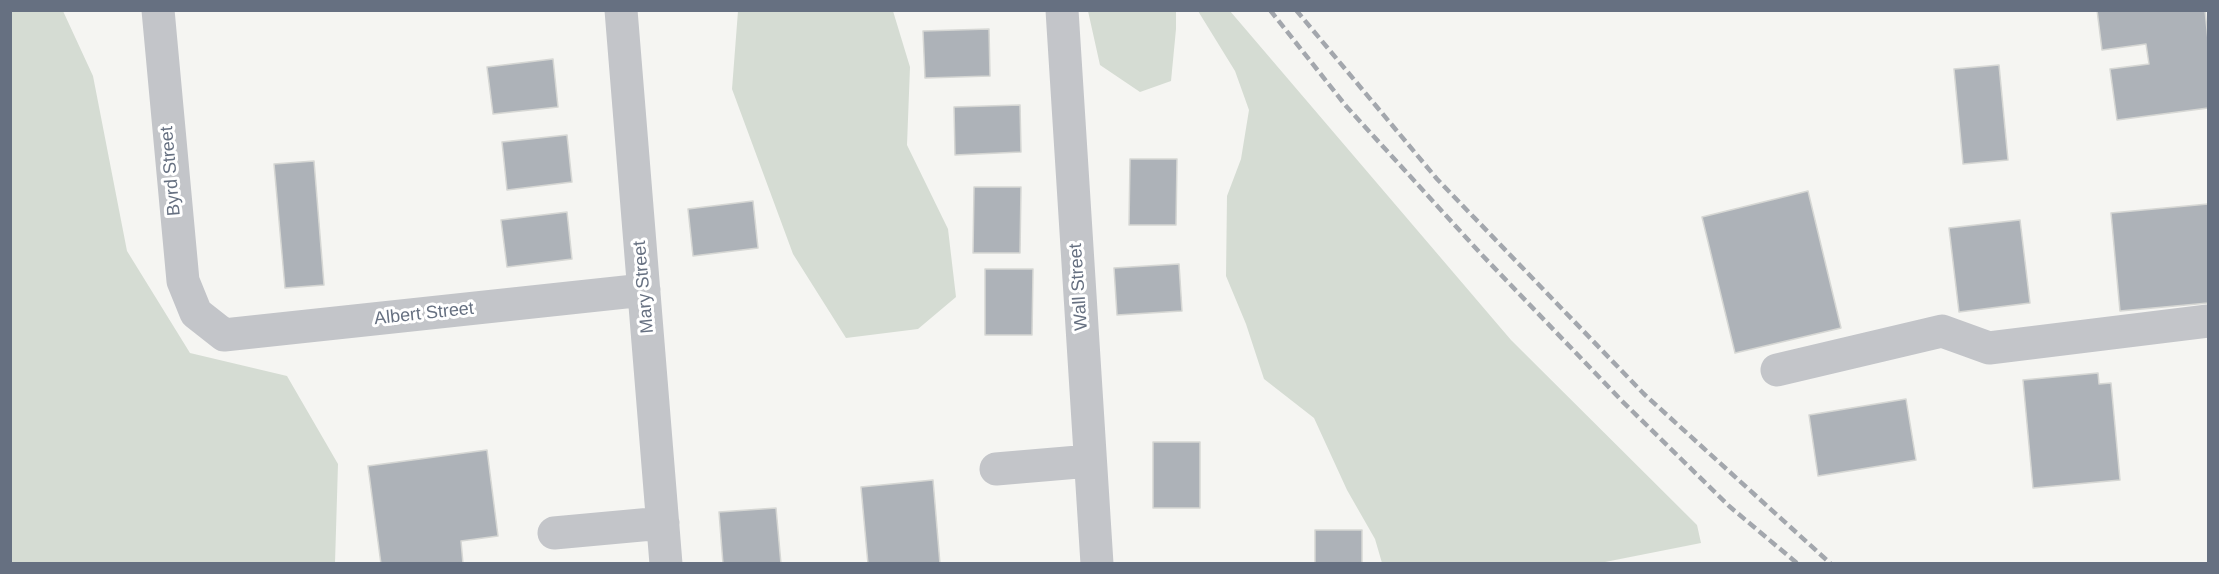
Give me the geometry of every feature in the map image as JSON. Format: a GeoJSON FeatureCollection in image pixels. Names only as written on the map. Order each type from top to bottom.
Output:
{"type":"FeatureCollection","features":[{"type":"Feature","properties":{"kind":"street","name":"Byrd Street"},"geometry":{"type":"LineString","coordinates":[[158,10],[183,281],[196,313],[208,322]]}},
{"type":"Feature","properties":{"kind":"street","name":"Mary Street"},"geometry":{"type":"LineString","coordinates":[[621,10],[666,564]]}},
{"type":"Feature","properties":{"kind":"street","name":"Wall Street"},"geometry":{"type":"LineString","coordinates":[[1062,10],[1097,564]]}},
{"type":"Feature","properties":{"kind":"street","name":"Albert Street"},"geometry":{"type":"LineString","coordinates":[[208,322],[224,335],[253,333],[644,290]]}},
{"type":"Feature","properties":{"kind":"street"},"geometry":{"type":"LineString","coordinates":[[1777,370],[1942,332],[1989,348],[2208,321]]}},
{"type":"Feature","properties":{"kind":"street"},"geometry":{"type":"LineString","coordinates":[[996,469],[1090,461]]}},
{"type":"Feature","properties":{"kind":"street"},"geometry":{"type":"LineString","coordinates":[[554,533],[663,523]]}},
{"type":"Feature","properties":{"kind":"shaded area"},"geometry":{"type":"Polygon","coordinates":[[[10,11],[63,11],[93,76],[127,251],[190,353],[287,376],[338,464],[335,563],[11,563],[10,11]]]}},
{"type":"Feature","properties":{"kind":"shaded area"},"geometry":{"type":"Polygon","coordinates":[[[738,11],[893,11],[910,67],[907,145],[948,229],[956,297],[918,329],[846,338],[793,254],[732,89],[738,11]]]}},
{"type":"Feature","properties":{"kind":"shaded area"},"geometry":{"type":"Polygon","coordinates":[[[1088,11],[1176,11],[1171,81],[1140,92],[1100,65],[1088,11]]]}},
{"type":"Feature","properties":{"kind":"shaded area"},"geometry":{"type":"Polygon","coordinates":[[[1198,11],[1230,11],[1511,340],[1697,525],[1701,543],[1600,563],[1382,563],[1375,539],[1347,490],[1314,418],[1264,379],[1246,324],[1226,276],[1227,196],[1241,159],[1249,110],[1235,71],[1198,11]]]}},
{"type":"Feature","properties":{"kind":"building"},"geometry":{"type":"Polygon","coordinates":[[[2097,10],[2205,10],[2208,40],[2208,108],[2117,120],[2110,69],[2149,64],[2146,44],[2102,50],[2097,10]]]}},
{"type":"Feature","properties":{"kind":"building"},"geometry":{"type":"Polygon","coordinates":[[[989,29],[990,76],[925,78],[923,31],[989,29]]]}},
{"type":"Feature","properties":{"kind":"building"},"geometry":{"type":"Polygon","coordinates":[[[553,59],[558,107],[493,114],[487,67],[553,59]]]}},
{"type":"Feature","properties":{"kind":"building"},"geometry":{"type":"Polygon","coordinates":[[[1999,65],[2008,160],[1963,164],[1954,69],[1999,65]]]}},
{"type":"Feature","properties":{"kind":"building"},"geometry":{"type":"Polygon","coordinates":[[[1020,105],[1021,152],[955,155],[954,107],[1020,105]]]}},
{"type":"Feature","properties":{"kind":"building"},"geometry":{"type":"Polygon","coordinates":[[[567,135],[572,182],[507,190],[502,142],[567,135]]]}},
{"type":"Feature","properties":{"kind":"building"},"geometry":{"type":"Polygon","coordinates":[[[1130,159],[1177,159],[1176,225],[1129,225],[1130,159]]]}},
{"type":"Feature","properties":{"kind":"building"},"geometry":{"type":"Polygon","coordinates":[[[314,161],[324,285],[285,288],[274,164],[314,161]]]}},
{"type":"Feature","properties":{"kind":"building"},"geometry":{"type":"Polygon","coordinates":[[[974,187],[1021,187],[1020,253],[973,253],[974,187]]]}},
{"type":"Feature","properties":{"kind":"building"},"geometry":{"type":"Polygon","coordinates":[[[1808,191],[1841,328],[1735,353],[1702,217],[1808,191]]]}},
{"type":"Feature","properties":{"kind":"building"},"geometry":{"type":"Polygon","coordinates":[[[753,201],[758,248],[693,256],[688,209],[753,201]]]}},
{"type":"Feature","properties":{"kind":"building"},"geometry":{"type":"Polygon","coordinates":[[[2208,204],[2208,303],[2120,311],[2111,213],[2208,204]]]}},
{"type":"Feature","properties":{"kind":"building"},"geometry":{"type":"Polygon","coordinates":[[[567,212],[572,259],[507,267],[501,220],[567,212]]]}},
{"type":"Feature","properties":{"kind":"building"},"geometry":{"type":"Polygon","coordinates":[[[2020,220],[2030,303],[1959,312],[1949,228],[2020,220]]]}},
{"type":"Feature","properties":{"kind":"building"},"geometry":{"type":"Polygon","coordinates":[[[1179,264],[1182,311],[1117,315],[1114,268],[1179,264]]]}},
{"type":"Feature","properties":{"kind":"building"},"geometry":{"type":"Polygon","coordinates":[[[985,269],[1033,269],[1032,335],[985,335],[985,269]]]}},
{"type":"Feature","properties":{"kind":"building"},"geometry":{"type":"Polygon","coordinates":[[[2098,373],[2099,384],[2111,383],[2120,480],[2033,488],[2023,380],[2098,373]]]}},
{"type":"Feature","properties":{"kind":"building"},"geometry":{"type":"Polygon","coordinates":[[[1906,399],[1916,460],[1818,476],[1809,415],[1906,399]]]}},
{"type":"Feature","properties":{"kind":"building"},"geometry":{"type":"Polygon","coordinates":[[[1153,442],[1200,442],[1200,508],[1153,508],[1153,442]]]}},
{"type":"Feature","properties":{"kind":"building"},"geometry":{"type":"Polygon","coordinates":[[[487,450],[498,536],[461,541],[463,564],[381,564],[368,466],[487,450]]]}},
{"type":"Feature","properties":{"kind":"building"},"geometry":{"type":"Polygon","coordinates":[[[933,480],[940,564],[868,564],[861,487],[933,480]]]}},
{"type":"Feature","properties":{"kind":"building"},"geometry":{"type":"Polygon","coordinates":[[[776,508],[781,564],[723,564],[719,512],[776,508]]]}},
{"type":"Feature","properties":{"kind":"building"},"geometry":{"type":"Polygon","coordinates":[[[1315,530],[1362,530],[1362,564],[1315,564],[1315,530]]]}},
{"type":"Feature","properties":{"kind":"railway"},"geometry":{"type":"LineString","coordinates":[[1270,10],[1346,106],[1482,255],[1622,401],[1729,506],[1798,564]]}},
{"type":"Feature","properties":{"kind":"railway"},"geometry":{"type":"LineString","coordinates":[[1296,10],[1437,179],[1644,394],[1831,564]]}}]}
